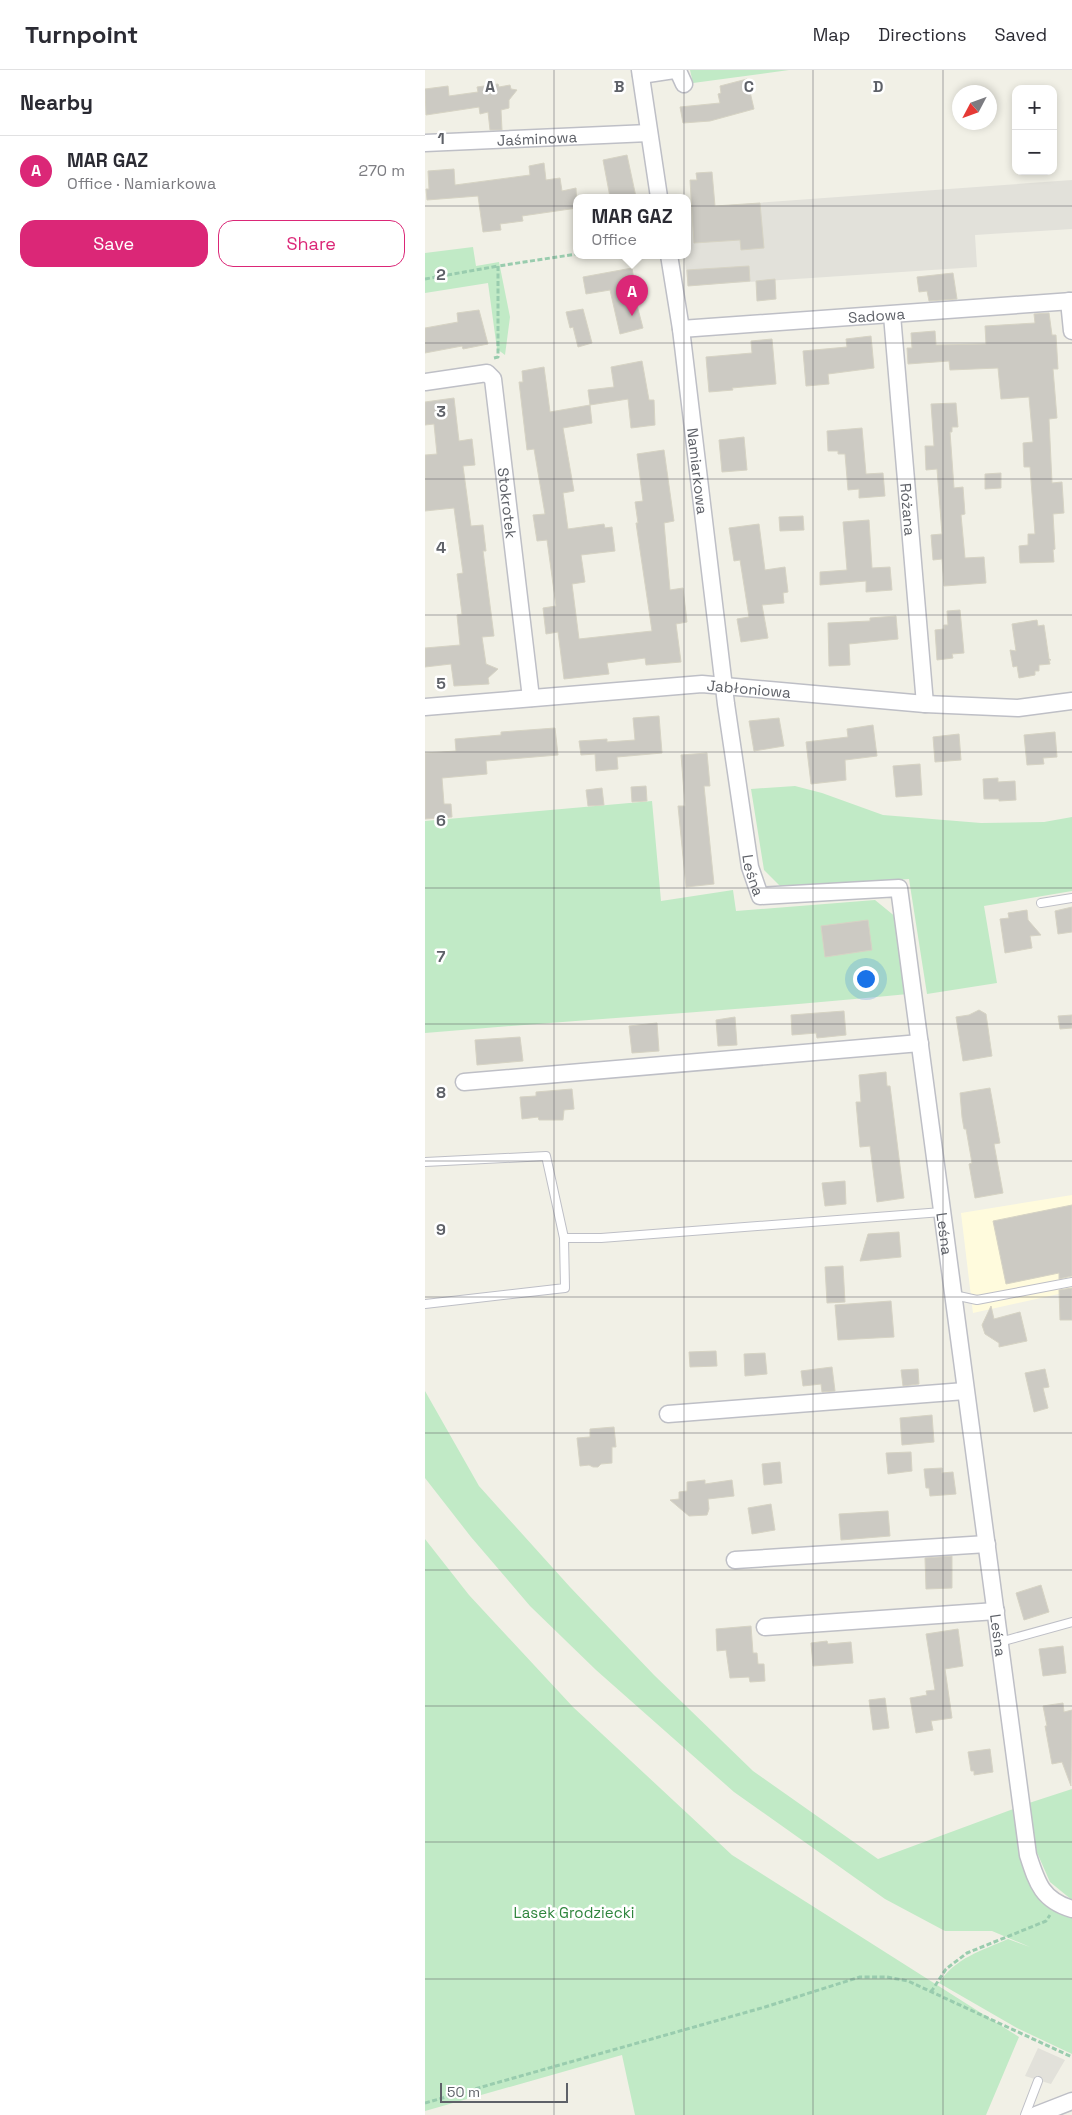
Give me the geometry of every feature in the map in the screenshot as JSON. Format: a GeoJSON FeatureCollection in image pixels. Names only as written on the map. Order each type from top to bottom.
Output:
{"type":"FeatureCollection","features":[{"type":"Feature","properties":{"kind":"street"},"geometry":{"type":"LineString","coordinates":[[659,194],[640,72],[673,70],[679,73],[684,84]]}},
{"type":"Feature","properties":{"kind":"street","name":"Jaśminowa"},"geometry":{"type":"LineString","coordinates":[[425,142],[649,133]]}},
{"type":"Feature","properties":{"kind":"street","name":"Namiarkowa"},"geometry":{"type":"LineString","coordinates":[[670,259],[681,330],[725,686]]}},
{"type":"Feature","properties":{"kind":"street"},"geometry":{"type":"LineString","coordinates":[[1071,301],[1072,331]]}},
{"type":"Feature","properties":{"kind":"street","name":"Sadowa"},"geometry":{"type":"LineString","coordinates":[[681,330],[1071,301]]}},
{"type":"Feature","properties":{"kind":"street","name":"Różana"},"geometry":{"type":"LineString","coordinates":[[892,314],[925,704]]}},
{"type":"Feature","properties":{"kind":"street","name":"Stokrotek"},"geometry":{"type":"LineString","coordinates":[[425,382],[487,373],[493,378],[531,698]]}},
{"type":"Feature","properties":{"kind":"street","name":"Jabłoniowa"},"geometry":{"type":"LineString","coordinates":[[425,707],[702,684],[925,704],[1018,708],[1072,700]]}},
{"type":"Feature","properties":{"kind":"street","name":"Leśna"},"geometry":{"type":"LineString","coordinates":[[725,686],[750,867],[760,896],[899,888],[920,1043],[931,1088],[942,1212],[1028,1855],[1037,1883],[1046,1895],[1058,1905],[1072,1909]]}},
{"type":"Feature","properties":{"kind":"street"},"geometry":{"type":"LineString","coordinates":[[464,1082],[920,1043]]}},
{"type":"Feature","properties":{"kind":"street"},"geometry":{"type":"LineString","coordinates":[[668,1414],[965,1391]]}},
{"type":"Feature","properties":{"kind":"street"},"geometry":{"type":"LineString","coordinates":[[735,1560],[987,1544]]}},
{"type":"Feature","properties":{"kind":"street"},"geometry":{"type":"LineString","coordinates":[[765,1627],[996,1611]]}},
{"type":"Feature","properties":{"kind":"street"},"geometry":{"type":"LineString","coordinates":[[1036,2115],[1072,2101]]}},
{"type":"Feature","properties":{"kind":"lane"},"geometry":{"type":"LineString","coordinates":[[1041,903],[1072,898]]}},
{"type":"Feature","properties":{"kind":"lane"},"geometry":{"type":"LineString","coordinates":[[425,1162],[546,1156],[564,1238],[565,1288],[425,1304]]}},
{"type":"Feature","properties":{"kind":"lane"},"geometry":{"type":"LineString","coordinates":[[564,1238],[601,1238],[942,1212]]}},
{"type":"Feature","properties":{"kind":"lane"},"geometry":{"type":"LineString","coordinates":[[953,1294],[977,1300],[1072,1282]]}},
{"type":"Feature","properties":{"kind":"lane"},"geometry":{"type":"LineString","coordinates":[[1000,1642],[1072,1622]]}},
{"type":"Feature","properties":{"kind":"lane"},"geometry":{"type":"LineString","coordinates":[[1025,2115],[1038,2081]]}},
{"type":"Feature","properties":{"kind":"path"},"geometry":{"type":"LineString","coordinates":[[425,278],[573,255]]}},
{"type":"Feature","properties":{"kind":"path"},"geometry":{"type":"LineString","coordinates":[[489,358],[498,357],[498,266]]}},
{"type":"Feature","properties":{"kind":"path"},"geometry":{"type":"LineString","coordinates":[[931,1992],[946,1969],[967,1953],[1046,1920]]}},
{"type":"Feature","properties":{"kind":"path"},"geometry":{"type":"LineString","coordinates":[[425,2103],[765,2007],[860,1977],[908,1981],[1072,2056]]}},
{"type":"Feature","properties":{"kind":"shaded area"},"geometry":{"type":"Polygon","coordinates":[[[1072,180],[1072,229],[975,235],[977,267],[688,286],[685,259],[691,259],[691,208],[1072,180]]]}},
{"type":"Feature","properties":{"kind":"shaded area"},"geometry":{"type":"Polygon","coordinates":[[[1072,1195],[1072,1291],[973,1313],[961,1213],[1072,1195]]]}},
{"type":"Feature","properties":{"kind":"shaded area"},"geometry":{"type":"Polygon","coordinates":[[[1038,2048],[1065,2060],[1051,2084],[1025,2076],[1038,2048]]]}},
{"type":"Feature","properties":{"kind":"green space"},"geometry":{"type":"Polygon","coordinates":[[[690,70],[789,70],[693,83],[690,70]]]}},
{"type":"Feature","properties":{"kind":"green space"},"geometry":{"type":"Polygon","coordinates":[[[473,247],[476,266],[499,262],[510,317],[505,355],[497,349],[488,283],[425,293],[425,253],[473,247]]]}},
{"type":"Feature","properties":{"kind":"green space"},"geometry":{"type":"Polygon","coordinates":[[[795,786],[822,793],[883,815],[981,823],[1044,822],[1072,817],[1072,891],[984,906],[997,983],[927,994],[909,879],[782,888],[764,870],[751,789],[795,786]]]}},
{"type":"Feature","properties":{"kind":"green space"},"geometry":{"type":"Polygon","coordinates":[[[652,801],[661,901],[733,890],[736,911],[875,900],[897,918],[908,994],[425,1033],[425,821],[652,801]]]}},
{"type":"Feature","properties":{"kind":"green space"},"geometry":{"type":"Polygon","coordinates":[[[425,1391],[479,1486],[570,1587],[654,1675],[753,1771],[878,1859],[1016,1808],[1048,1905],[1072,1918],[1072,2054],[1017,2028],[939,1983],[945,1974],[961,1961],[1008,1939],[1030,1947],[992,1931],[945,1931],[885,1899],[734,1792],[596,1670],[530,1606],[471,1537],[425,1478],[425,1391]]]}},
{"type":"Feature","properties":{"kind":"green space","name":"Lasek Grodziecki"},"geometry":{"type":"Polygon","coordinates":[[[425,1539],[469,1595],[573,1707],[732,1855],[1019,2037],[986,2115],[635,2115],[622,2055],[425,2111],[425,1539]]]}},
{"type":"Feature","properties":{"kind":"green space"},"geometry":{"type":"Polygon","coordinates":[[[1072,1789],[1072,1900],[1050,1882],[1035,1848],[1029,1803],[1072,1789]]]}},
{"type":"Feature","properties":{"kind":"building"},"geometry":{"type":"Polygon","coordinates":[[[747,79],[754,109],[710,121],[683,123],[680,107],[720,103],[718,94],[721,93],[720,86],[747,79]]]}},
{"type":"Feature","properties":{"kind":"building"},"geometry":{"type":"Polygon","coordinates":[[[498,84],[499,87],[510,85],[511,89],[517,90],[509,100],[509,108],[501,110],[502,130],[490,130],[488,112],[480,114],[479,107],[426,115],[425,89],[448,86],[449,96],[478,92],[477,87],[498,84]]]}},
{"type":"Feature","properties":{"kind":"building"},"geometry":{"type":"Polygon","coordinates":[[[627,155],[635,194],[609,194],[603,160],[627,155]]]}},
{"type":"Feature","properties":{"kind":"building"},"geometry":{"type":"Polygon","coordinates":[[[544,163],[546,180],[560,178],[562,191],[576,188],[576,194],[573,194],[573,209],[522,216],[523,221],[500,224],[501,230],[483,232],[478,196],[427,200],[426,189],[429,189],[428,171],[454,169],[455,185],[530,175],[529,166],[544,163]]]}},
{"type":"Feature","properties":{"kind":"building"},"geometry":{"type":"Polygon","coordinates":[[[712,172],[715,206],[760,203],[764,248],[741,250],[740,240],[694,243],[690,180],[697,180],[696,173],[712,172]]]}},
{"type":"Feature","properties":{"kind":"building"},"geometry":{"type":"Polygon","coordinates":[[[749,266],[750,281],[688,286],[687,270],[749,266]]]}},
{"type":"Feature","properties":{"kind":"building"},"geometry":{"type":"Polygon","coordinates":[[[632,268],[635,285],[632,286],[643,328],[620,334],[610,290],[586,294],[583,277],[632,268]]]}},
{"type":"Feature","properties":{"kind":"building"},"geometry":{"type":"Polygon","coordinates":[[[953,273],[957,299],[929,301],[927,291],[919,292],[917,277],[953,273]]]}},
{"type":"Feature","properties":{"kind":"building"},"geometry":{"type":"Polygon","coordinates":[[[775,279],[776,299],[757,301],[756,281],[775,279]]]}},
{"type":"Feature","properties":{"kind":"building"},"geometry":{"type":"Polygon","coordinates":[[[583,309],[592,343],[578,347],[573,327],[570,328],[566,312],[583,309]]]}},
{"type":"Feature","properties":{"kind":"building"},"geometry":{"type":"Polygon","coordinates":[[[479,310],[488,344],[463,349],[462,346],[425,353],[425,328],[458,322],[457,313],[479,310]]]}},
{"type":"Feature","properties":{"kind":"building"},"geometry":{"type":"Polygon","coordinates":[[[1049,313],[1052,335],[1056,335],[1058,369],[1053,369],[1057,418],[1049,419],[1052,483],[1062,482],[1064,513],[1053,514],[1054,562],[1020,563],[1019,546],[1028,545],[1028,534],[1035,534],[1030,467],[1024,467],[1023,443],[1033,442],[1029,397],[1001,399],[998,368],[950,370],[949,361],[908,364],[907,348],[912,348],[911,333],[935,331],[936,345],[986,344],[985,326],[1035,323],[1034,314],[1049,313]]]}},
{"type":"Feature","properties":{"kind":"building"},"geometry":{"type":"Polygon","coordinates":[[[871,336],[874,368],[828,374],[829,384],[806,386],[803,351],[847,347],[846,339],[871,336]]]}},
{"type":"Feature","properties":{"kind":"building"},"geometry":{"type":"Polygon","coordinates":[[[772,339],[776,384],[709,392],[706,357],[752,353],[751,341],[772,339]]]}},
{"type":"Feature","properties":{"kind":"building"},"geometry":{"type":"Polygon","coordinates":[[[642,361],[649,400],[654,400],[655,425],[631,428],[628,399],[590,405],[588,390],[614,387],[611,367],[642,361]]]}},
{"type":"Feature","properties":{"kind":"building"},"geometry":{"type":"Polygon","coordinates":[[[544,367],[550,412],[590,405],[592,423],[563,428],[574,491],[563,493],[568,529],[604,524],[605,528],[612,527],[615,551],[581,555],[585,582],[572,584],[579,639],[652,631],[636,523],[638,523],[635,502],[643,501],[637,454],[664,450],[674,521],[664,523],[670,590],[683,588],[687,622],[676,624],[681,662],[646,665],[645,658],[607,663],[609,674],[564,679],[558,632],[546,634],[543,608],[556,606],[547,540],[537,541],[533,515],[545,514],[534,449],[527,450],[519,382],[523,382],[522,371],[544,367]]]}},
{"type":"Feature","properties":{"kind":"building"},"geometry":{"type":"Polygon","coordinates":[[[454,398],[459,441],[472,439],[475,465],[463,466],[471,526],[483,525],[486,551],[483,551],[494,636],[482,637],[486,664],[498,669],[488,678],[489,684],[454,686],[451,664],[425,667],[425,648],[460,645],[457,615],[462,614],[457,574],[463,573],[454,508],[425,511],[425,455],[437,454],[434,424],[425,425],[425,402],[454,398]]]}},
{"type":"Feature","properties":{"kind":"building"},"geometry":{"type":"Polygon","coordinates":[[[956,403],[958,427],[952,427],[952,432],[950,432],[954,488],[963,487],[965,514],[961,515],[965,558],[984,557],[986,583],[944,586],[942,559],[933,560],[931,535],[942,534],[937,469],[926,470],[925,446],[934,446],[931,404],[956,403]]]}},
{"type":"Feature","properties":{"kind":"building"},"geometry":{"type":"Polygon","coordinates":[[[862,428],[866,474],[883,473],[885,496],[859,498],[859,489],[848,490],[845,454],[838,454],[838,451],[828,451],[827,431],[862,428]]]}},
{"type":"Feature","properties":{"kind":"building"},"geometry":{"type":"Polygon","coordinates":[[[744,437],[747,470],[722,472],[719,440],[744,437]]]}},
{"type":"Feature","properties":{"kind":"building"},"geometry":{"type":"Polygon","coordinates":[[[1001,473],[1001,488],[985,489],[985,474],[1001,473]]]}},
{"type":"Feature","properties":{"kind":"building"},"geometry":{"type":"Polygon","coordinates":[[[803,516],[804,530],[780,531],[779,517],[803,516]]]}},
{"type":"Feature","properties":{"kind":"building"},"geometry":{"type":"Polygon","coordinates":[[[869,520],[872,568],[890,567],[892,590],[866,592],[866,581],[820,585],[820,572],[847,570],[843,522],[869,520]]]}},
{"type":"Feature","properties":{"kind":"building"},"geometry":{"type":"Polygon","coordinates":[[[759,524],[765,570],[785,567],[788,592],[783,593],[784,603],[762,605],[768,638],[741,642],[737,619],[749,617],[740,560],[734,561],[729,528],[759,524]]]}},
{"type":"Feature","properties":{"kind":"building"},"geometry":{"type":"Polygon","coordinates":[[[960,610],[964,653],[952,654],[953,658],[937,660],[935,630],[944,629],[944,625],[948,625],[947,611],[960,610]]]}},
{"type":"Feature","properties":{"kind":"building"},"geometry":{"type":"Polygon","coordinates":[[[896,616],[898,639],[849,644],[850,665],[829,666],[828,623],[870,621],[870,618],[896,616]]]}},
{"type":"Feature","properties":{"kind":"building"},"geometry":{"type":"Polygon","coordinates":[[[1037,620],[1038,626],[1044,625],[1049,659],[1051,660],[1049,660],[1050,664],[1039,665],[1039,671],[1035,671],[1035,675],[1019,678],[1017,666],[1013,667],[1010,650],[1016,651],[1012,624],[1037,620]]]}},
{"type":"Feature","properties":{"kind":"building"},"geometry":{"type":"Polygon","coordinates":[[[659,716],[662,753],[617,757],[618,769],[596,771],[595,754],[581,755],[579,741],[635,740],[633,718],[659,716]]]}},
{"type":"Feature","properties":{"kind":"building"},"geometry":{"type":"Polygon","coordinates":[[[779,718],[784,746],[754,751],[749,721],[779,718]]]}},
{"type":"Feature","properties":{"kind":"building"},"geometry":{"type":"Polygon","coordinates":[[[873,725],[877,756],[845,760],[846,780],[811,784],[806,742],[848,737],[847,729],[873,725]]]}},
{"type":"Feature","properties":{"kind":"building"},"geometry":{"type":"Polygon","coordinates":[[[555,728],[558,755],[486,761],[487,774],[442,778],[444,804],[451,804],[452,817],[425,819],[425,753],[456,751],[455,739],[501,735],[501,732],[555,728]]]}},
{"type":"Feature","properties":{"kind":"building"},"geometry":{"type":"Polygon","coordinates":[[[1055,732],[1057,757],[1043,758],[1044,764],[1027,765],[1024,735],[1055,732]]]}},
{"type":"Feature","properties":{"kind":"building"},"geometry":{"type":"Polygon","coordinates":[[[959,734],[961,760],[935,762],[933,737],[959,734]]]}},
{"type":"Feature","properties":{"kind":"building"},"geometry":{"type":"Polygon","coordinates":[[[707,753],[710,786],[704,786],[714,884],[686,887],[678,806],[685,806],[681,755],[707,753]]]}},
{"type":"Feature","properties":{"kind":"building"},"geometry":{"type":"Polygon","coordinates":[[[920,764],[922,795],[896,797],[893,766],[920,764]]]}},
{"type":"Feature","properties":{"kind":"building"},"geometry":{"type":"Polygon","coordinates":[[[998,778],[998,782],[1015,781],[1016,800],[999,801],[999,799],[984,799],[983,779],[998,778]]]}},
{"type":"Feature","properties":{"kind":"building"},"geometry":{"type":"Polygon","coordinates":[[[646,786],[647,801],[632,802],[631,787],[646,786]]]}},
{"type":"Feature","properties":{"kind":"building"},"geometry":{"type":"Polygon","coordinates":[[[602,788],[604,805],[588,806],[586,790],[602,788]]]}},
{"type":"Feature","properties":{"kind":"building"},"geometry":{"type":"Polygon","coordinates":[[[1072,907],[1072,932],[1058,934],[1055,911],[1072,907]]]}},
{"type":"Feature","properties":{"kind":"building"},"geometry":{"type":"Polygon","coordinates":[[[1027,910],[1028,920],[1041,935],[1030,936],[1032,948],[1005,953],[1000,919],[1009,918],[1008,913],[1027,910]]]}},
{"type":"Feature","properties":{"kind":"building"},"geometry":{"type":"Polygon","coordinates":[[[868,920],[872,950],[825,957],[821,926],[868,920]]]}},
{"type":"Feature","properties":{"kind":"building"},"geometry":{"type":"Polygon","coordinates":[[[979,1010],[986,1014],[992,1056],[963,1061],[956,1017],[969,1015],[979,1010]]]}},
{"type":"Feature","properties":{"kind":"building"},"geometry":{"type":"Polygon","coordinates":[[[844,1011],[846,1035],[817,1038],[816,1033],[792,1035],[791,1015],[844,1011]]]}},
{"type":"Feature","properties":{"kind":"building"},"geometry":{"type":"Polygon","coordinates":[[[1072,1015],[1072,1028],[1060,1029],[1058,1016],[1072,1015]]]}},
{"type":"Feature","properties":{"kind":"building"},"geometry":{"type":"Polygon","coordinates":[[[735,1017],[737,1045],[718,1046],[716,1020],[735,1017]]]}},
{"type":"Feature","properties":{"kind":"building"},"geometry":{"type":"Polygon","coordinates":[[[657,1023],[659,1051],[632,1053],[629,1026],[657,1023]]]}},
{"type":"Feature","properties":{"kind":"building"},"geometry":{"type":"Polygon","coordinates":[[[520,1037],[523,1061],[477,1065],[475,1040],[520,1037]]]}},
{"type":"Feature","properties":{"kind":"building"},"geometry":{"type":"Polygon","coordinates":[[[886,1072],[887,1086],[890,1086],[904,1198],[877,1202],[870,1146],[860,1147],[856,1102],[861,1102],[859,1075],[886,1072]]]}},
{"type":"Feature","properties":{"kind":"building"},"geometry":{"type":"Polygon","coordinates":[[[990,1088],[1000,1143],[994,1144],[1003,1193],[975,1198],[969,1164],[972,1163],[966,1129],[964,1129],[960,1093],[990,1088]]]}},
{"type":"Feature","properties":{"kind":"building"},"geometry":{"type":"Polygon","coordinates":[[[572,1089],[574,1109],[564,1110],[563,1120],[539,1120],[538,1117],[522,1119],[520,1097],[536,1096],[536,1092],[572,1089]]]}},
{"type":"Feature","properties":{"kind":"building"},"geometry":{"type":"Polygon","coordinates":[[[845,1181],[846,1204],[825,1206],[822,1183],[845,1181]]]}},
{"type":"Feature","properties":{"kind":"building"},"geometry":{"type":"Polygon","coordinates":[[[1072,1205],[1072,1276],[1059,1279],[1059,1273],[1006,1284],[993,1221],[1072,1205]]]}},
{"type":"Feature","properties":{"kind":"building"},"geometry":{"type":"Polygon","coordinates":[[[899,1232],[901,1257],[860,1261],[868,1234],[899,1232]]]}},
{"type":"Feature","properties":{"kind":"building"},"geometry":{"type":"Polygon","coordinates":[[[843,1266],[845,1302],[827,1303],[825,1267],[843,1266]]]}},
{"type":"Feature","properties":{"kind":"building"},"geometry":{"type":"Polygon","coordinates":[[[1072,1288],[1072,1320],[1060,1320],[1059,1290],[1072,1288]]]}},
{"type":"Feature","properties":{"kind":"building"},"geometry":{"type":"Polygon","coordinates":[[[891,1301],[894,1337],[838,1340],[835,1305],[891,1301]]]}},
{"type":"Feature","properties":{"kind":"building"},"geometry":{"type":"Polygon","coordinates":[[[991,1306],[994,1319],[1020,1312],[1027,1341],[999,1347],[999,1343],[985,1334],[982,1325],[991,1306]]]}},
{"type":"Feature","properties":{"kind":"building"},"geometry":{"type":"Polygon","coordinates":[[[716,1351],[717,1366],[690,1367],[689,1352],[716,1351]]]}},
{"type":"Feature","properties":{"kind":"building"},"geometry":{"type":"Polygon","coordinates":[[[765,1353],[767,1374],[745,1376],[744,1354],[765,1353]]]}},
{"type":"Feature","properties":{"kind":"building"},"geometry":{"type":"Polygon","coordinates":[[[832,1367],[835,1391],[822,1392],[821,1384],[803,1386],[801,1371],[832,1367]]]}},
{"type":"Feature","properties":{"kind":"building"},"geometry":{"type":"Polygon","coordinates":[[[918,1369],[919,1384],[903,1386],[901,1370],[918,1369]]]}},
{"type":"Feature","properties":{"kind":"building"},"geometry":{"type":"Polygon","coordinates":[[[1045,1369],[1049,1387],[1043,1388],[1048,1408],[1034,1412],[1025,1373],[1045,1369]]]}},
{"type":"Feature","properties":{"kind":"building"},"geometry":{"type":"Polygon","coordinates":[[[932,1415],[934,1442],[902,1445],[900,1418],[932,1415]]]}},
{"type":"Feature","properties":{"kind":"building"},"geometry":{"type":"Polygon","coordinates":[[[614,1427],[616,1447],[612,1447],[612,1463],[601,1464],[598,1467],[580,1466],[577,1438],[590,1437],[590,1429],[614,1427]]]}},
{"type":"Feature","properties":{"kind":"building"},"geometry":{"type":"Polygon","coordinates":[[[911,1452],[912,1471],[888,1474],[886,1453],[911,1452]]]}},
{"type":"Feature","properties":{"kind":"building"},"geometry":{"type":"Polygon","coordinates":[[[780,1462],[782,1483],[764,1485],[762,1464],[780,1462]]]}},
{"type":"Feature","properties":{"kind":"building"},"geometry":{"type":"Polygon","coordinates":[[[942,1468],[942,1473],[953,1472],[956,1494],[930,1496],[929,1488],[926,1488],[924,1469],[942,1468]]]}},
{"type":"Feature","properties":{"kind":"building"},"geometry":{"type":"Polygon","coordinates":[[[705,1480],[705,1484],[732,1480],[734,1496],[708,1499],[709,1509],[707,1515],[689,1516],[670,1500],[679,1499],[679,1492],[687,1491],[687,1482],[705,1480]]]}},
{"type":"Feature","properties":{"kind":"building"},"geometry":{"type":"Polygon","coordinates":[[[771,1504],[775,1530],[752,1534],[748,1508],[771,1504]]]}},
{"type":"Feature","properties":{"kind":"building"},"geometry":{"type":"Polygon","coordinates":[[[888,1511],[890,1536],[841,1540],[839,1514],[888,1511]]]}},
{"type":"Feature","properties":{"kind":"building"},"geometry":{"type":"Polygon","coordinates":[[[952,1556],[952,1588],[926,1589],[925,1558],[952,1556]]]}},
{"type":"Feature","properties":{"kind":"building"},"geometry":{"type":"Polygon","coordinates":[[[1041,1585],[1049,1612],[1024,1620],[1016,1593],[1041,1585]]]}},
{"type":"Feature","properties":{"kind":"building"},"geometry":{"type":"Polygon","coordinates":[[[751,1626],[753,1653],[757,1653],[758,1664],[764,1664],[765,1681],[750,1682],[749,1677],[730,1678],[726,1650],[717,1651],[716,1629],[751,1626]]]}},
{"type":"Feature","properties":{"kind":"building"},"geometry":{"type":"Polygon","coordinates":[[[958,1629],[963,1666],[945,1669],[952,1718],[931,1721],[933,1730],[916,1733],[910,1698],[927,1695],[926,1691],[935,1690],[926,1634],[958,1629]]]}},
{"type":"Feature","properties":{"kind":"building"},"geometry":{"type":"Polygon","coordinates":[[[827,1641],[828,1644],[851,1642],[853,1663],[813,1666],[811,1643],[827,1641]]]}},
{"type":"Feature","properties":{"kind":"building"},"geometry":{"type":"Polygon","coordinates":[[[1063,1646],[1066,1673],[1043,1676],[1039,1649],[1063,1646]]]}},
{"type":"Feature","properties":{"kind":"building"},"geometry":{"type":"Polygon","coordinates":[[[885,1698],[889,1728],[873,1730],[869,1700],[885,1698]]]}},
{"type":"Feature","properties":{"kind":"building"},"geometry":{"type":"Polygon","coordinates":[[[1063,1703],[1064,1712],[1072,1710],[1071,1786],[1062,1762],[1052,1764],[1043,1706],[1063,1703]]]}},
{"type":"Feature","properties":{"kind":"building"},"geometry":{"type":"Polygon","coordinates":[[[990,1749],[993,1772],[974,1775],[974,1771],[971,1771],[968,1752],[990,1749]]]}},
{"type":"Feature","properties":{"kind":"place","name":"MAR GAZ"},"geometry":{"type":"Point","coordinates":[632,316]}}]}
